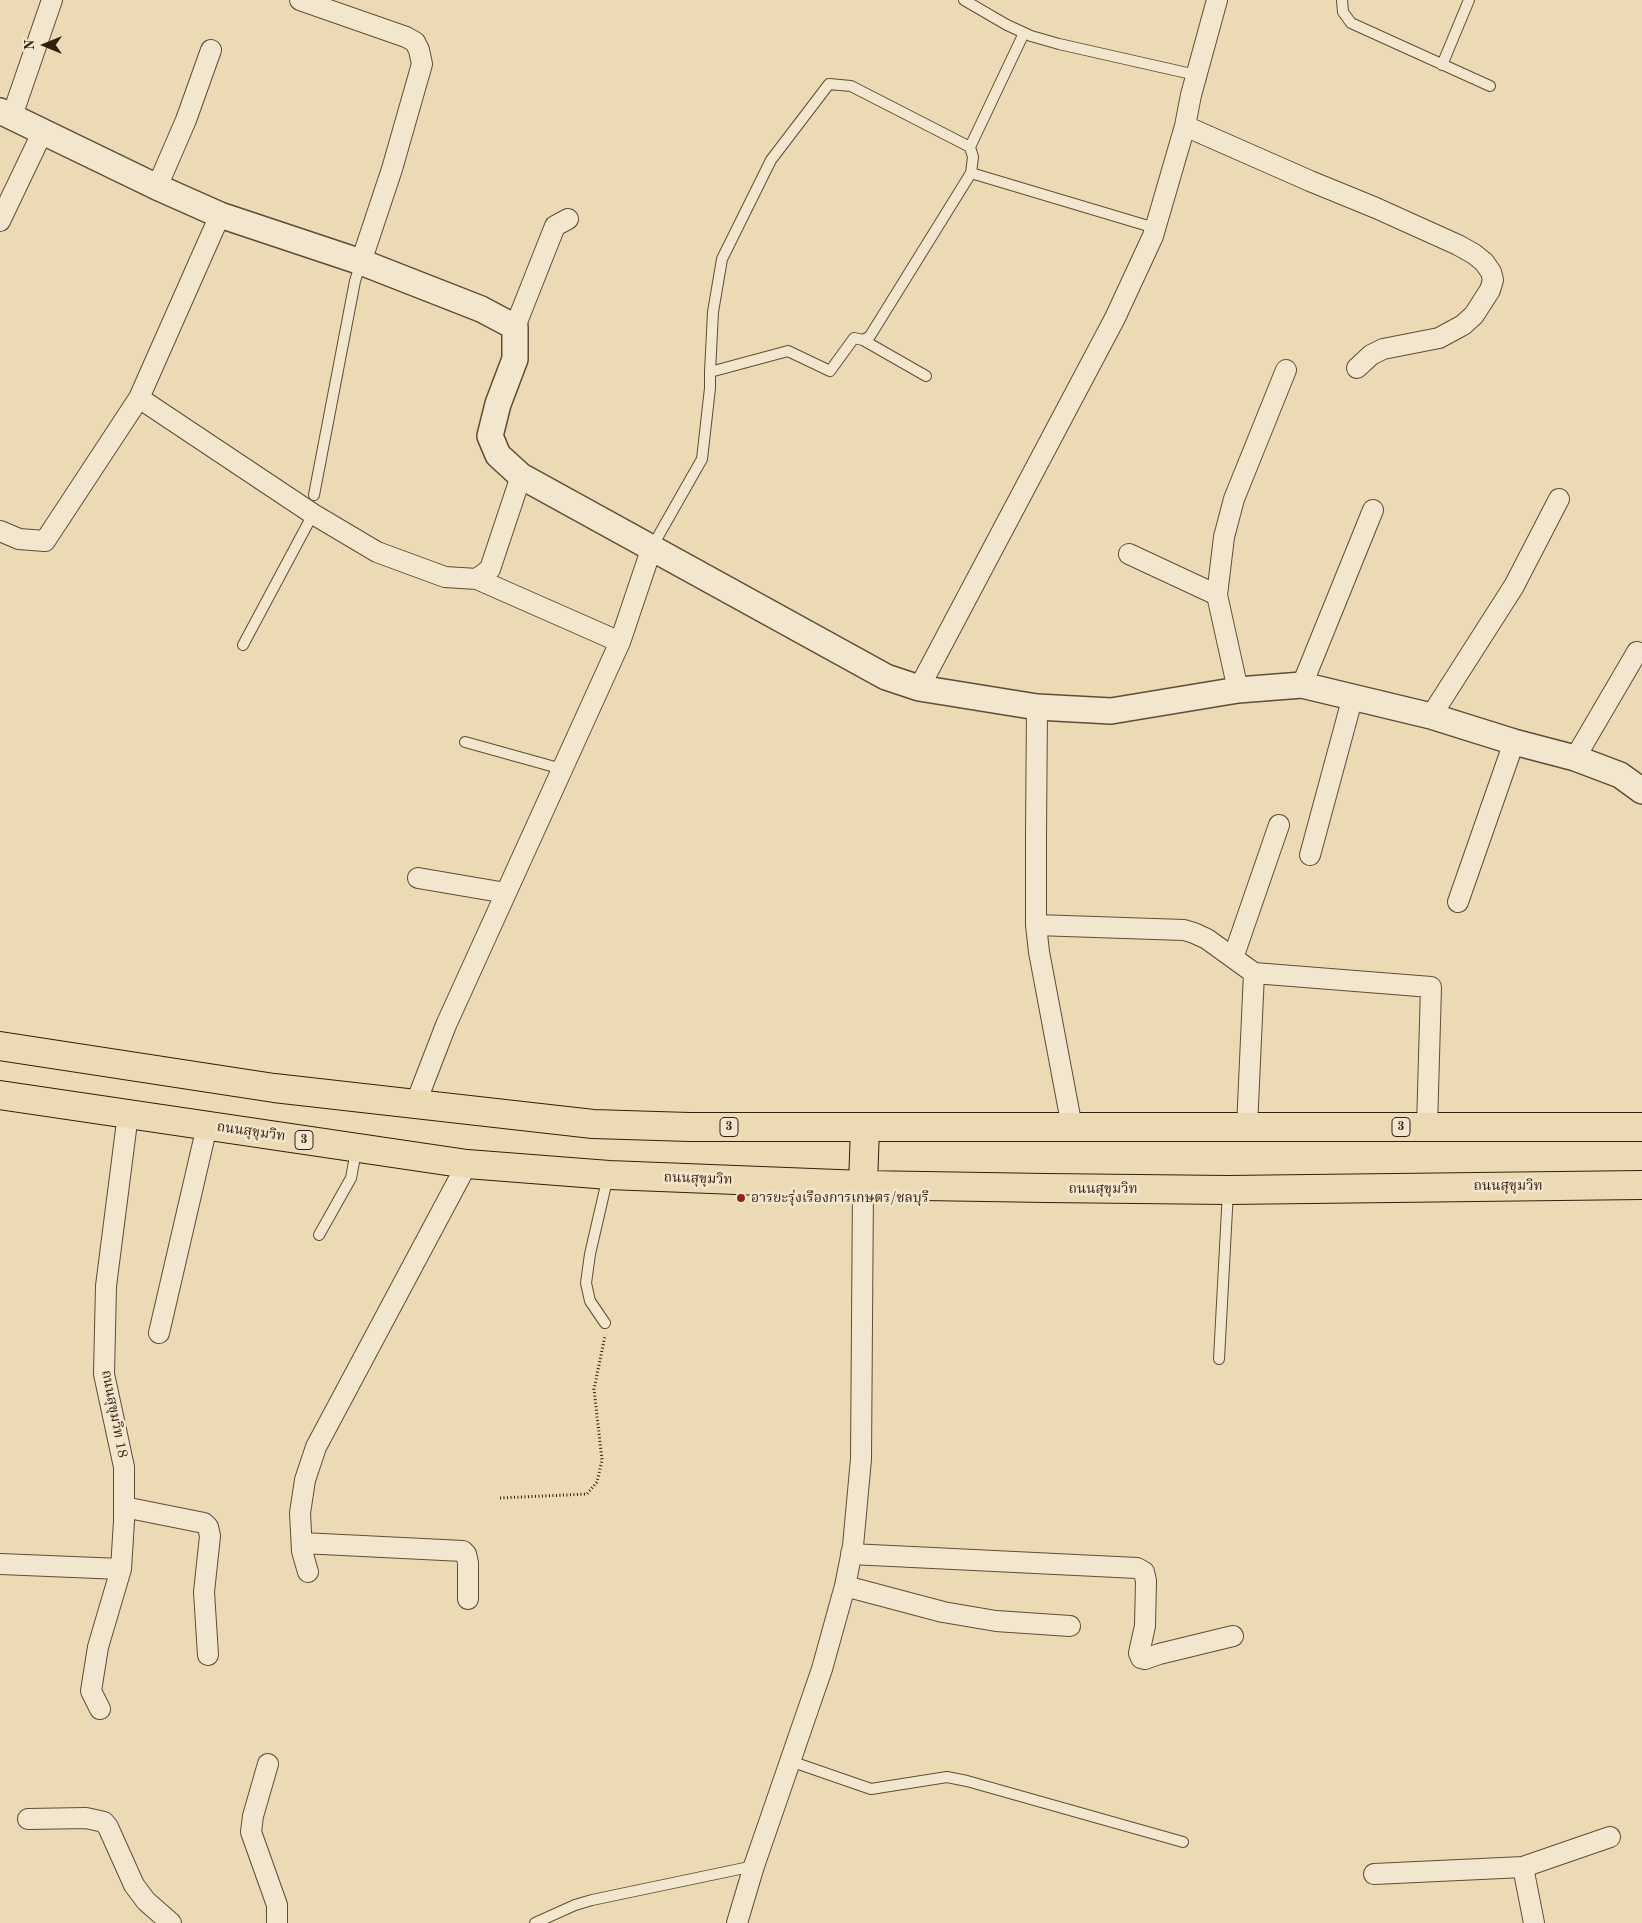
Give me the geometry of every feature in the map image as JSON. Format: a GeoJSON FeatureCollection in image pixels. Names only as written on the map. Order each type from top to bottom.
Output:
{"type":"FeatureCollection","features":[{"type":"Feature","properties":{"kind":"main road","name":"3"},"geometry":{"type":"LineString","coordinates":[[0,1046],[274,1088],[593,1124],[689,1127],[1642,1127]]}},
{"type":"Feature","properties":{"kind":"main road","name":"ถนนสุขุมวิท"},"geometry":{"type":"LineString","coordinates":[[0,1095],[467,1164],[609,1176],[864,1185],[1228,1190],[1642,1185]]}},
{"type":"Feature","properties":{"kind":"main road"},"geometry":{"type":"LineString","coordinates":[[864,1185],[865,1127]]}},
{"type":"Feature","properties":{"kind":"street"},"geometry":{"type":"LineString","coordinates":[[52,0],[6,113],[157,187],[220,215],[360,262],[481,309],[515,326]]}},
{"type":"Feature","properties":{"kind":"street"},"geometry":{"type":"LineString","coordinates":[[300,0],[406,37],[415,42],[419,50],[422,64],[392,169],[360,262]]}},
{"type":"Feature","properties":{"kind":"street"},"geometry":{"type":"LineString","coordinates":[[919,688],[1115,318],[1155,228],[1185,126],[1196,75],[1217,0]]}},
{"type":"Feature","properties":{"kind":"street"},"geometry":{"type":"LineString","coordinates":[[157,187],[186,120],[211,50]]}},
{"type":"Feature","properties":{"kind":"street"},"geometry":{"type":"LineString","coordinates":[[1185,126],[1458,245],[1484,262],[1491,272],[1493,280],[1490,290],[1474,315],[1463,325],[1439,338],[1383,349],[1371,355],[1357,368]]}},
{"type":"Feature","properties":{"kind":"street"},"geometry":{"type":"LineString","coordinates":[[0,221],[43,131]]}},
{"type":"Feature","properties":{"kind":"street"},"geometry":{"type":"LineString","coordinates":[[0,531],[19,539],[45,542],[139,398],[220,215]]}},
{"type":"Feature","properties":{"kind":"street"},"geometry":{"type":"LineString","coordinates":[[568,219],[555,226],[515,326],[515,359],[498,404],[490,436],[498,455],[521,476],[886,677],[919,688],[1037,707],[1111,711],[1238,690],[1302,685],[1431,716],[1514,742],[1575,758],[1620,776],[1642,791]]}},
{"type":"Feature","properties":{"kind":"street"},"geometry":{"type":"LineString","coordinates":[[1238,690],[1217,595],[1224,537],[1231,509],[1286,370]]}},
{"type":"Feature","properties":{"kind":"street"},"geometry":{"type":"LineString","coordinates":[[139,398],[313,504],[377,552],[445,577],[477,579],[620,642]]}},
{"type":"Feature","properties":{"kind":"street"},"geometry":{"type":"LineString","coordinates":[[477,579],[490,569],[521,476]]}},
{"type":"Feature","properties":{"kind":"street"},"geometry":{"type":"LineString","coordinates":[[1431,716],[1514,586],[1560,499]]}},
{"type":"Feature","properties":{"kind":"street"},"geometry":{"type":"LineString","coordinates":[[1302,685],[1373,510]]}},
{"type":"Feature","properties":{"kind":"street"},"geometry":{"type":"LineString","coordinates":[[415,1105],[446,1025],[620,642],[652,547]]}},
{"type":"Feature","properties":{"kind":"street"},"geometry":{"type":"LineString","coordinates":[[1129,554],[1217,595]]}},
{"type":"Feature","properties":{"kind":"street"},"geometry":{"type":"LineString","coordinates":[[1575,758],[1637,652]]}},
{"type":"Feature","properties":{"kind":"street"},"geometry":{"type":"LineString","coordinates":[[1310,854],[1352,696]]}},
{"type":"Feature","properties":{"kind":"street"},"geometry":{"type":"LineString","coordinates":[[1037,707],[1036,925],[1038,952],[1072,1127]]}},
{"type":"Feature","properties":{"kind":"street"},"geometry":{"type":"LineString","coordinates":[[1458,902],[1514,742]]}},
{"type":"Feature","properties":{"kind":"street"},"geometry":{"type":"LineString","coordinates":[[1233,958],[1279,825]]}},
{"type":"Feature","properties":{"kind":"street"},"geometry":{"type":"LineString","coordinates":[[418,878],[506,893]]}},
{"type":"Feature","properties":{"kind":"street"},"geometry":{"type":"LineString","coordinates":[[1036,925],[1184,930],[1207,939],[1254,973],[1431,987],[1427,1127]]}},
{"type":"Feature","properties":{"kind":"street"},"geometry":{"type":"LineString","coordinates":[[1247,1127],[1254,973]]}},
{"type":"Feature","properties":{"kind":"street","name":"ถนนสุขุมวิท 18"},"geometry":{"type":"LineString","coordinates":[[100,1709],[92,1691],[94,1674],[98,1647],[121,1569],[124,1507],[124,1466],[104,1374],[106,1286],[128,1114]]}},
{"type":"Feature","properties":{"kind":"street"},"geometry":{"type":"LineString","coordinates":[[159,1333],[207,1126]]}},
{"type":"Feature","properties":{"kind":"street"},"geometry":{"type":"LineString","coordinates":[[308,1572],[302,1543],[300,1513],[305,1480],[316,1447],[467,1164]]}},
{"type":"Feature","properties":{"kind":"street"},"geometry":{"type":"LineString","coordinates":[[737,1923],[754,1866],[822,1669],[845,1586],[851,1554],[861,1459],[864,1185]]}},
{"type":"Feature","properties":{"kind":"street"},"geometry":{"type":"LineString","coordinates":[[124,1507],[206,1525],[210,1536],[204,1592],[208,1655]]}},
{"type":"Feature","properties":{"kind":"street"},"geometry":{"type":"LineString","coordinates":[[302,1543],[463,1551],[466,1554],[468,1563],[468,1600]]}},
{"type":"Feature","properties":{"kind":"street"},"geometry":{"type":"LineString","coordinates":[[851,1554],[1137,1568],[1144,1572],[1146,1581],[1145,1626],[1139,1653],[1141,1658],[1145,1659],[1158,1654],[1233,1636]]}},
{"type":"Feature","properties":{"kind":"street"},"geometry":{"type":"LineString","coordinates":[[0,1564],[121,1569]]}},
{"type":"Feature","properties":{"kind":"street"},"geometry":{"type":"LineString","coordinates":[[845,1586],[952,1614],[996,1621],[1070,1626]]}},
{"type":"Feature","properties":{"kind":"street"},"geometry":{"type":"LineString","coordinates":[[268,1764],[251,1832],[277,1905],[277,1923]]}},
{"type":"Feature","properties":{"kind":"street"},"geometry":{"type":"LineString","coordinates":[[28,1819],[86,1818],[104,1822],[134,1885],[146,1901],[171,1923]]}},
{"type":"Feature","properties":{"kind":"street"},"geometry":{"type":"LineString","coordinates":[[1374,1874],[1522,1867],[1610,1837]]}},
{"type":"Feature","properties":{"kind":"street"},"geometry":{"type":"LineString","coordinates":[[1522,1867],[1534,1923]]}},
{"type":"Feature","properties":{"kind":"lane"},"geometry":{"type":"LineString","coordinates":[[964,0],[1024,33],[1059,44],[1196,75]]}},
{"type":"Feature","properties":{"kind":"lane"},"geometry":{"type":"LineString","coordinates":[[1342,0],[1343,12],[1351,23],[1490,86]]}},
{"type":"Feature","properties":{"kind":"lane"},"geometry":{"type":"LineString","coordinates":[[1442,65],[1469,0]]}},
{"type":"Feature","properties":{"kind":"lane"},"geometry":{"type":"LineString","coordinates":[[863,340],[870,336],[971,173],[973,157],[970,147],[1024,33]]}},
{"type":"Feature","properties":{"kind":"lane"},"geometry":{"type":"LineString","coordinates":[[652,547],[702,459],[713,312],[722,259],[771,160],[829,84],[851,86],[970,147]]}},
{"type":"Feature","properties":{"kind":"lane"},"geometry":{"type":"LineString","coordinates":[[971,173],[1155,228]]}},
{"type":"Feature","properties":{"kind":"lane"},"geometry":{"type":"LineString","coordinates":[[242,644],[313,504],[360,262]]}},
{"type":"Feature","properties":{"kind":"lane"},"geometry":{"type":"LineString","coordinates":[[710,372],[788,352],[830,372],[854,338],[863,340],[926,376]]}},
{"type":"Feature","properties":{"kind":"lane"},"geometry":{"type":"LineString","coordinates":[[465,742],[562,769]]}},
{"type":"Feature","properties":{"kind":"lane"},"geometry":{"type":"LineString","coordinates":[[319,1235],[351,1178],[354,1147]]}},
{"type":"Feature","properties":{"kind":"lane"},"geometry":{"type":"LineString","coordinates":[[605,1323],[590,1301],[586,1283],[590,1254],[609,1176]]}},
{"type":"Feature","properties":{"kind":"lane"},"geometry":{"type":"LineString","coordinates":[[1219,1359],[1228,1190]]}},
{"type":"Feature","properties":{"kind":"lane"},"geometry":{"type":"LineString","coordinates":[[790,1761],[872,1789],[947,1777],[967,1781],[1183,1842]]}},
{"type":"Feature","properties":{"kind":"lane"},"geometry":{"type":"LineString","coordinates":[[535,1923],[575,1905],[592,1900],[754,1866]]}},
{"type":"Feature","properties":{"kind":"path"},"geometry":{"type":"LineString","coordinates":[[500,1498],[587,1494],[597,1482],[602,1460],[594,1389],[605,1339],[605,1323]]}},
{"type":"Feature","properties":{"kind":"place","name":"อารยะรุ่งเรืองการเกษตร/ชลบุรี"},"geometry":{"type":"Point","coordinates":[741,1198]}}]}
